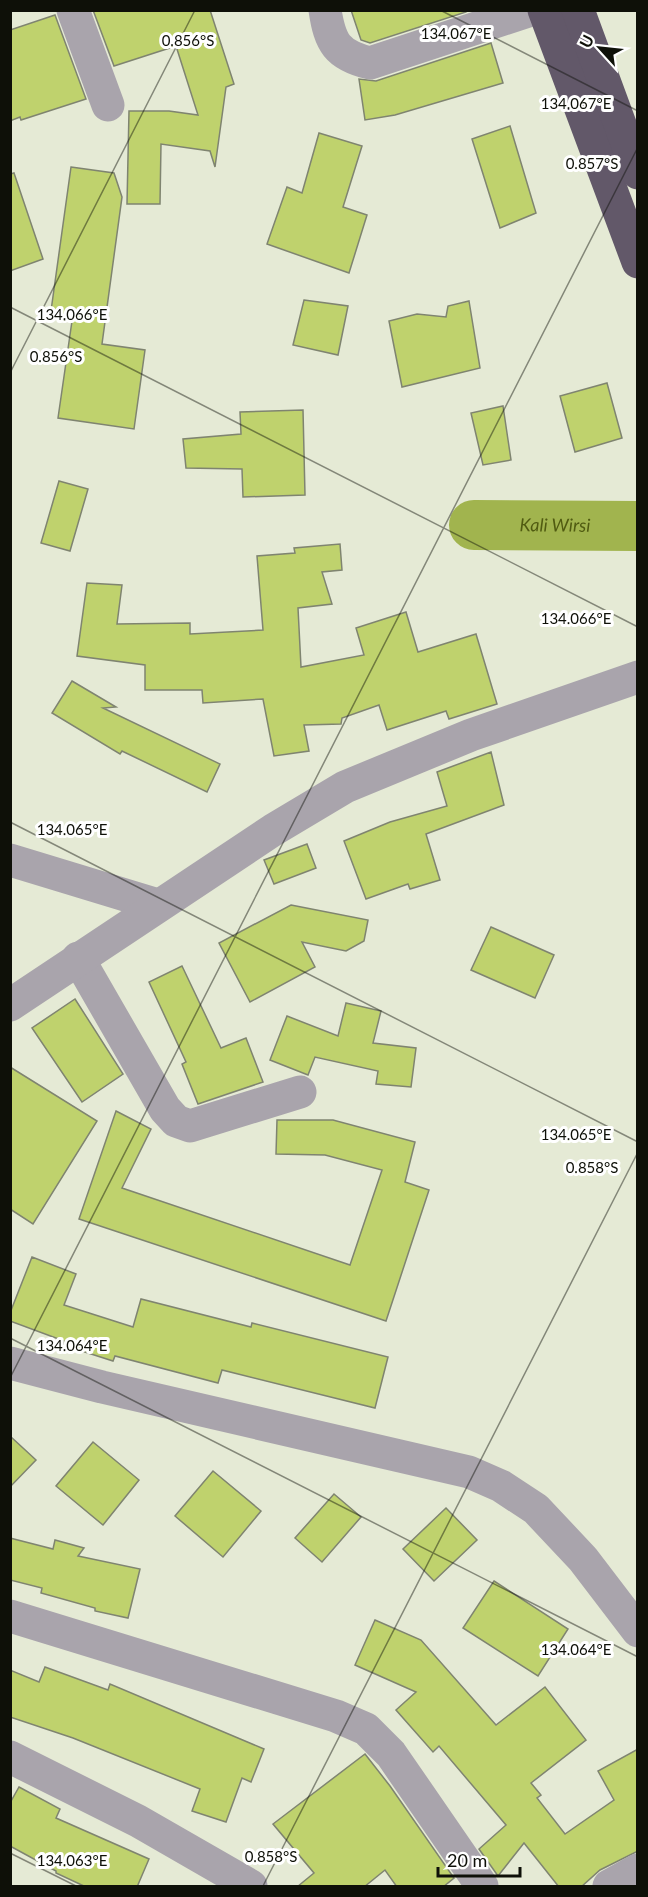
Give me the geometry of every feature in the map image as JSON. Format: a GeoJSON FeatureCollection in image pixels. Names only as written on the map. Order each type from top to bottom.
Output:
{"type":"FeatureCollection","features":[{"type":"Feature","properties":{"kind":"highway"},"geometry":{"type":"LineString","coordinates":[[544,10],[638,262]]}},
{"type":"Feature","properties":{"kind":"highway"},"geometry":{"type":"LineString","coordinates":[[578,10],[638,173]]}},
{"type":"Feature","properties":{"kind":"street"},"geometry":{"type":"LineString","coordinates":[[73,10],[108,105]]}},
{"type":"Feature","properties":{"kind":"street"},"geometry":{"type":"LineString","coordinates":[[325,10],[329,38],[350,58],[370,63],[531,10]]}},
{"type":"Feature","properties":{"kind":"street"},"geometry":{"type":"LineString","coordinates":[[10,1005],[273,830],[345,787],[411,758],[638,677]]}},
{"type":"Feature","properties":{"kind":"street"},"geometry":{"type":"LineString","coordinates":[[10,860],[158,905]]}},
{"type":"Feature","properties":{"kind":"street"},"geometry":{"type":"LineString","coordinates":[[78,958],[165,1109],[176,1121],[190,1126],[300,1092]]}},
{"type":"Feature","properties":{"kind":"street"},"geometry":{"type":"LineString","coordinates":[[10,1363],[102,1387],[469,1472],[501,1486],[536,1509],[583,1559],[638,1630]]}},
{"type":"Feature","properties":{"kind":"street"},"geometry":{"type":"LineString","coordinates":[[10,1616],[336,1716],[366,1729],[391,1754],[482,1887]]}},
{"type":"Feature","properties":{"kind":"street"},"geometry":{"type":"LineString","coordinates":[[10,1757],[138,1821],[251,1887]]}},
{"type":"Feature","properties":{"kind":"street"},"geometry":{"type":"LineString","coordinates":[[609,1887],[638,1869]]}},
{"type":"Feature","properties":{"kind":"building"},"geometry":{"type":"Polygon","coordinates":[[[93,10],[210,10],[234,84],[226,87],[215,167],[210,151],[161,144],[160,204],[127,204],[129,111],[169,111],[198,115],[176,46],[114,66],[93,10]]]}},
{"type":"Feature","properties":{"kind":"building"},"geometry":{"type":"Polygon","coordinates":[[[351,10],[466,10],[466,12],[370,43],[361,40],[351,10]]]}},
{"type":"Feature","properties":{"kind":"building"},"geometry":{"type":"Polygon","coordinates":[[[55,15],[86,99],[21,120],[20,117],[10,121],[10,30],[55,15]]]}},
{"type":"Feature","properties":{"kind":"building"},"geometry":{"type":"Polygon","coordinates":[[[491,43],[503,83],[395,115],[365,120],[359,79],[376,81],[491,43]]]}},
{"type":"Feature","properties":{"kind":"building"},"geometry":{"type":"Polygon","coordinates":[[[510,126],[536,213],[500,228],[472,139],[510,126]]]}},
{"type":"Feature","properties":{"kind":"building"},"geometry":{"type":"Polygon","coordinates":[[[319,133],[362,146],[343,207],[367,215],[349,273],[267,244],[287,187],[302,193],[319,133]]]}},
{"type":"Feature","properties":{"kind":"building"},"geometry":{"type":"Polygon","coordinates":[[[71,167],[114,173],[122,197],[102,344],[145,350],[134,429],[58,418],[72,321],[50,318],[71,167]]]}},
{"type":"Feature","properties":{"kind":"building"},"geometry":{"type":"Polygon","coordinates":[[[14,173],[43,259],[10,271],[10,174],[14,173]]]}},
{"type":"Feature","properties":{"kind":"building"},"geometry":{"type":"Polygon","coordinates":[[[304,300],[348,306],[338,355],[293,345],[304,300]]]}},
{"type":"Feature","properties":{"kind":"building"},"geometry":{"type":"Polygon","coordinates":[[[469,301],[480,368],[402,387],[389,321],[417,314],[446,317],[448,306],[469,301]]]}},
{"type":"Feature","properties":{"kind":"building"},"geometry":{"type":"Polygon","coordinates":[[[607,383],[622,438],[575,452],[560,396],[607,383]]]}},
{"type":"Feature","properties":{"kind":"building"},"geometry":{"type":"Polygon","coordinates":[[[503,406],[511,460],[483,465],[471,413],[503,406]]]}},
{"type":"Feature","properties":{"kind":"building"},"geometry":{"type":"Polygon","coordinates":[[[303,410],[305,495],[243,497],[242,469],[186,468],[183,439],[241,434],[240,412],[303,410]]]}},
{"type":"Feature","properties":{"kind":"building"},"geometry":{"type":"Polygon","coordinates":[[[59,481],[88,489],[70,551],[41,543],[59,481]]]}},
{"type":"Feature","properties":{"kind":"building"},"geometry":{"type":"Polygon","coordinates":[[[340,544],[342,570],[322,572],[332,604],[298,608],[301,667],[364,655],[356,628],[406,612],[418,652],[476,634],[497,704],[449,719],[446,711],[387,730],[379,705],[342,718],[341,724],[304,725],[309,751],[274,756],[263,699],[203,703],[202,690],[145,690],[145,665],[77,656],[87,583],[122,585],[117,624],[190,623],[190,634],[263,630],[257,556],[295,553],[294,548],[340,544]]]}},
{"type":"Feature","properties":{"kind":"building"},"geometry":{"type":"Polygon","coordinates":[[[72,681],[116,707],[103,708],[220,764],[207,792],[122,751],[120,754],[52,713],[72,681]]]}},
{"type":"Feature","properties":{"kind":"building"},"geometry":{"type":"Polygon","coordinates":[[[491,752],[504,805],[426,834],[440,880],[410,889],[408,884],[366,899],[344,841],[390,822],[447,806],[437,772],[491,752]]]}},
{"type":"Feature","properties":{"kind":"building"},"geometry":{"type":"Polygon","coordinates":[[[307,844],[316,868],[274,884],[264,860],[307,844]]]}},
{"type":"Feature","properties":{"kind":"building"},"geometry":{"type":"Polygon","coordinates":[[[291,905],[368,920],[364,941],[346,951],[302,942],[315,967],[250,1002],[219,943],[291,905]]]}},
{"type":"Feature","properties":{"kind":"building"},"geometry":{"type":"Polygon","coordinates":[[[491,927],[554,955],[535,998],[471,970],[491,927]]]}},
{"type":"Feature","properties":{"kind":"building"},"geometry":{"type":"Polygon","coordinates":[[[182,966],[221,1048],[246,1038],[263,1082],[198,1104],[182,1064],[186,1062],[149,982],[182,966]]]}},
{"type":"Feature","properties":{"kind":"building"},"geometry":{"type":"Polygon","coordinates":[[[75,999],[123,1074],[82,1102],[32,1028],[75,999]]]}},
{"type":"Feature","properties":{"kind":"building"},"geometry":{"type":"Polygon","coordinates":[[[346,1003],[381,1011],[373,1043],[416,1048],[411,1087],[376,1084],[378,1071],[315,1057],[308,1075],[270,1060],[287,1016],[338,1036],[346,1003]]]}},
{"type":"Feature","properties":{"kind":"building"},"geometry":{"type":"Polygon","coordinates":[[[10,1067],[97,1121],[33,1224],[10,1209],[10,1067]]]}},
{"type":"Feature","properties":{"kind":"building"},"geometry":{"type":"Polygon","coordinates":[[[116,1111],[151,1129],[122,1188],[350,1265],[382,1170],[325,1155],[276,1154],[277,1120],[333,1120],[415,1142],[405,1182],[429,1190],[386,1321],[79,1219],[116,1111]]]}},
{"type":"Feature","properties":{"kind":"building"},"geometry":{"type":"Polygon","coordinates":[[[32,1257],[76,1274],[64,1305],[133,1327],[141,1299],[251,1327],[252,1323],[388,1357],[375,1408],[222,1370],[218,1383],[115,1356],[113,1361],[63,1345],[64,1341],[10,1321],[10,1313],[32,1257]]]}},
{"type":"Feature","properties":{"kind":"building"},"geometry":{"type":"Polygon","coordinates":[[[10,1436],[36,1460],[10,1487],[10,1436]]]}},
{"type":"Feature","properties":{"kind":"building"},"geometry":{"type":"Polygon","coordinates":[[[93,1442],[139,1480],[103,1525],[56,1486],[93,1442]]]}},
{"type":"Feature","properties":{"kind":"building"},"geometry":{"type":"Polygon","coordinates":[[[213,1471],[261,1511],[223,1557],[175,1516],[213,1471]]]}},
{"type":"Feature","properties":{"kind":"building"},"geometry":{"type":"Polygon","coordinates":[[[334,1494],[361,1517],[322,1562],[295,1538],[334,1494]]]}},
{"type":"Feature","properties":{"kind":"building"},"geometry":{"type":"Polygon","coordinates":[[[446,1508],[477,1540],[434,1581],[403,1549],[446,1508]]]}},
{"type":"Feature","properties":{"kind":"building"},"geometry":{"type":"Polygon","coordinates":[[[10,1538],[53,1549],[55,1540],[84,1548],[78,1556],[140,1569],[128,1618],[95,1611],[95,1608],[41,1593],[42,1588],[10,1580],[10,1538]]]}},
{"type":"Feature","properties":{"kind":"building"},"geometry":{"type":"Polygon","coordinates":[[[494,1581],[568,1629],[538,1676],[463,1628],[494,1581]]]}},
{"type":"Feature","properties":{"kind":"building"},"geometry":{"type":"Polygon","coordinates":[[[375,1620],[421,1640],[496,1725],[545,1687],[586,1740],[531,1783],[541,1795],[537,1798],[565,1834],[614,1800],[598,1771],[638,1749],[638,1851],[600,1870],[581,1887],[559,1887],[524,1843],[498,1876],[479,1849],[506,1825],[439,1746],[433,1752],[396,1710],[416,1692],[355,1665],[375,1620]]]}},
{"type":"Feature","properties":{"kind":"building"},"geometry":{"type":"Polygon","coordinates":[[[45,1667],[108,1690],[110,1684],[264,1749],[251,1782],[242,1778],[226,1822],[192,1811],[200,1789],[73,1738],[10,1717],[10,1670],[39,1682],[45,1667]]]}},
{"type":"Feature","properties":{"kind":"building"},"geometry":{"type":"Polygon","coordinates":[[[365,1754],[454,1878],[443,1887],[397,1887],[385,1870],[364,1887],[297,1887],[314,1873],[273,1824],[365,1754]]]}},
{"type":"Feature","properties":{"kind":"building"},"geometry":{"type":"Polygon","coordinates":[[[19,1787],[60,1809],[56,1818],[149,1859],[137,1887],[86,1887],[56,1873],[10,1846],[10,1803],[19,1787]]]}},
{"type":"Feature","properties":{"kind":"waterway","name":"Kali Wirsi"},"geometry":{"type":"LineString","coordinates":[[474,525],[638,526]]}}]}
